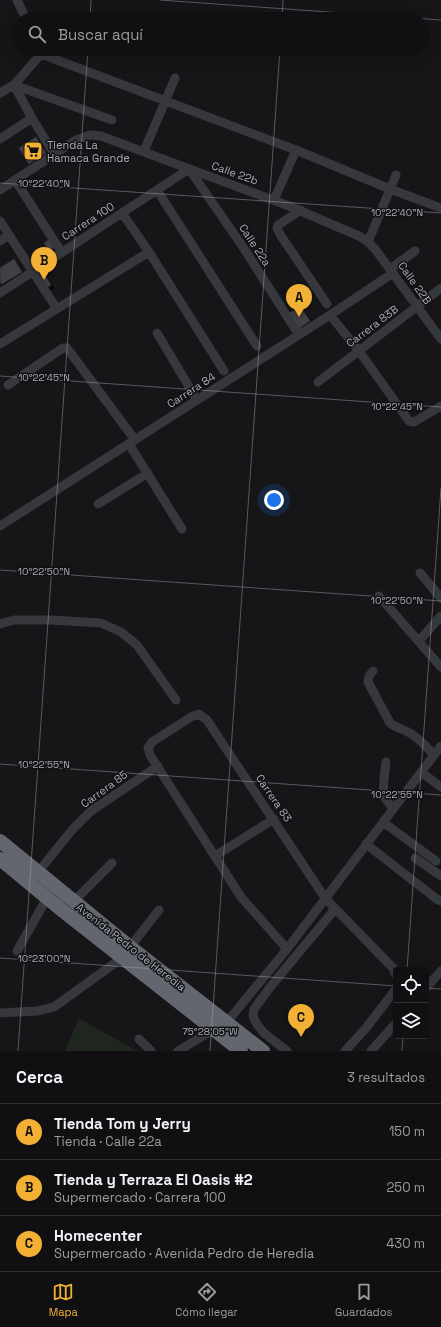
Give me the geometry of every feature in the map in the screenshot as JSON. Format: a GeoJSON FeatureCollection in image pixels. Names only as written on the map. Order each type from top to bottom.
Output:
{"type":"FeatureCollection","features":[{"type":"Feature","properties":{"kind":"highway","name":"Avenida Pedro de Heredia"},"geometry":{"type":"LineString","coordinates":[[0,841],[74,901],[126,952],[213,1030],[241,1051]]}},
{"type":"Feature","properties":{"kind":"highway","name":"Avenida Pedro de Heredia"},"geometry":{"type":"LineString","coordinates":[[0,859],[47,898],[226,1022],[263,1051]]}},
{"type":"Feature","properties":{"kind":"street"},"geometry":{"type":"LineString","coordinates":[[18,0],[23,12]]}},
{"type":"Feature","properties":{"kind":"street"},"geometry":{"type":"LineString","coordinates":[[0,93],[14,85],[36,56]]}},
{"type":"Feature","properties":{"kind":"street"},"geometry":{"type":"LineString","coordinates":[[53,56],[441,208]]}},
{"type":"Feature","properties":{"kind":"street"},"geometry":{"type":"LineString","coordinates":[[144,151],[175,78]]}},
{"type":"Feature","properties":{"kind":"street"},"geometry":{"type":"LineString","coordinates":[[0,190],[54,154],[14,85]]}},
{"type":"Feature","properties":{"kind":"street"},"geometry":{"type":"LineString","coordinates":[[14,85],[112,120]]}},
{"type":"Feature","properties":{"kind":"street"},"geometry":{"type":"LineString","coordinates":[[0,139],[32,118]]}},
{"type":"Feature","properties":{"kind":"street","name":"Calle 22b"},"geometry":{"type":"LineString","coordinates":[[54,154],[76,140],[90,135],[101,136],[301,210],[359,236],[368,242]]}},
{"type":"Feature","properties":{"kind":"street"},"geometry":{"type":"LineString","coordinates":[[274,200],[296,150]]}},
{"type":"Feature","properties":{"kind":"street","name":"Carrera 100"},"geometry":{"type":"LineString","coordinates":[[0,293],[189,169]]}},
{"type":"Feature","properties":{"kind":"street","name":"Calle 22a"},"geometry":{"type":"LineString","coordinates":[[189,169],[243,247],[299,335]]}},
{"type":"Feature","properties":{"kind":"street"},"geometry":{"type":"LineString","coordinates":[[368,242],[396,175]]}},
{"type":"Feature","properties":{"kind":"street"},"geometry":{"type":"LineString","coordinates":[[15,180],[62,253]]}},
{"type":"Feature","properties":{"kind":"street"},"geometry":{"type":"LineString","coordinates":[[157,190],[257,346]]}},
{"type":"Feature","properties":{"kind":"street"},"geometry":{"type":"LineString","coordinates":[[301,210],[278,225],[277,228],[327,304]]}},
{"type":"Feature","properties":{"kind":"street"},"geometry":{"type":"LineString","coordinates":[[122,213],[149,252],[224,371]]}},
{"type":"Feature","properties":{"kind":"street"},"geometry":{"type":"LineString","coordinates":[[0,221],[57,308]]}},
{"type":"Feature","properties":{"kind":"street"},"geometry":{"type":"LineString","coordinates":[[0,241],[9,235]]}},
{"type":"Feature","properties":{"kind":"street","name":"Calle 22B"},"geometry":{"type":"LineString","coordinates":[[368,242],[392,271],[441,339]]}},
{"type":"Feature","properties":{"kind":"street","name":"Carrera 84"},"geometry":{"type":"LineString","coordinates":[[0,526],[330,315],[392,271],[415,251]]}},
{"type":"Feature","properties":{"kind":"street"},"geometry":{"type":"LineString","coordinates":[[0,344],[149,252]]}},
{"type":"Feature","properties":{"kind":"street","name":"Carrera 83B"},"geometry":{"type":"LineString","coordinates":[[318,382],[441,288]]}},
{"type":"Feature","properties":{"kind":"street"},"geometry":{"type":"LineString","coordinates":[[330,315],[359,351],[409,421],[412,423],[441,406]]}},
{"type":"Feature","properties":{"kind":"street"},"geometry":{"type":"LineString","coordinates":[[157,333],[197,400]]}},
{"type":"Feature","properties":{"kind":"street"},"geometry":{"type":"LineString","coordinates":[[8,385],[63,348],[67,348],[132,442],[148,473],[182,529]]}},
{"type":"Feature","properties":{"kind":"street"},"geometry":{"type":"LineString","coordinates":[[98,504],[148,473]]}},
{"type":"Feature","properties":{"kind":"street"},"geometry":{"type":"LineString","coordinates":[[420,573],[441,598]]}},
{"type":"Feature","properties":{"kind":"street"},"geometry":{"type":"LineString","coordinates":[[380,596],[441,667]]}},
{"type":"Feature","properties":{"kind":"street"},"geometry":{"type":"LineString","coordinates":[[419,641],[441,616]]}},
{"type":"Feature","properties":{"kind":"street"},"geometry":{"type":"LineString","coordinates":[[0,624],[14,620],[51,620],[101,623],[119,631],[137,645],[176,700]]}},
{"type":"Feature","properties":{"kind":"street"},"geometry":{"type":"LineString","coordinates":[[373,671],[369,676],[368,682],[390,723],[395,727],[409,732],[434,755]]}},
{"type":"Feature","properties":{"kind":"street","name":"Carrera 83"},"geometry":{"type":"LineString","coordinates":[[158,766],[150,755],[148,748],[152,742],[190,717],[199,714],[207,720],[325,898],[393,968]]}},
{"type":"Feature","properties":{"kind":"street"},"geometry":{"type":"LineString","coordinates":[[178,1051],[226,1022],[286,949],[441,746]]}},
{"type":"Feature","properties":{"kind":"street"},"geometry":{"type":"LineString","coordinates":[[386,762],[383,795],[393,809]]}},
{"type":"Feature","properties":{"kind":"street"},"geometry":{"type":"LineString","coordinates":[[158,766],[242,897],[286,949]]}},
{"type":"Feature","properties":{"kind":"street","name":"Carrera 85"},"geometry":{"type":"LineString","coordinates":[[38,872],[72,830],[91,811],[158,766]]}},
{"type":"Feature","properties":{"kind":"street"},"geometry":{"type":"LineString","coordinates":[[421,772],[441,787]]}},
{"type":"Feature","properties":{"kind":"street"},"geometry":{"type":"LineString","coordinates":[[215,856],[274,819]]}},
{"type":"Feature","properties":{"kind":"street"},"geometry":{"type":"LineString","coordinates":[[383,822],[436,861]]}},
{"type":"Feature","properties":{"kind":"street"},"geometry":{"type":"LineString","coordinates":[[366,844],[441,901]]}},
{"type":"Feature","properties":{"kind":"street"},"geometry":{"type":"LineString","coordinates":[[415,858],[441,876]]}},
{"type":"Feature","properties":{"kind":"street"},"geometry":{"type":"LineString","coordinates":[[74,901],[112,863]]}},
{"type":"Feature","properties":{"kind":"street"},"geometry":{"type":"LineString","coordinates":[[17,951],[47,898]]}},
{"type":"Feature","properties":{"kind":"street"},"geometry":{"type":"LineString","coordinates":[[287,1051],[264,1033],[256,1023],[253,1016],[254,1009],[271,986],[335,909]]}},
{"type":"Feature","properties":{"kind":"street"},"geometry":{"type":"LineString","coordinates":[[0,1013],[36,1011],[54,1007],[61,1003],[126,952],[159,910]]}},
{"type":"Feature","properties":{"kind":"street"},"geometry":{"type":"LineString","coordinates":[[429,985],[441,971]]}},
{"type":"Feature","properties":{"kind":"street"},"geometry":{"type":"LineString","coordinates":[[262,979],[271,986]]}},
{"type":"Feature","properties":{"kind":"street"},"geometry":{"type":"LineString","coordinates":[[345,1051],[366,1028],[393,994]]}},
{"type":"Feature","properties":{"kind":"street"},"geometry":{"type":"LineString","coordinates":[[371,1051],[393,1026]]}},
{"type":"Feature","properties":{"kind":"street"},"geometry":{"type":"LineString","coordinates":[[139,1039],[151,1051]]}},
{"type":"Feature","properties":{"kind":"shaded area"},"geometry":{"type":"Polygon","coordinates":[[[79,1018],[137,1051],[65,1051],[79,1018]]]}},
{"type":"Feature","properties":{"kind":"building","name":"Tienda La Hamaca Grande"},"geometry":{"type":"Polygon","coordinates":[[[36,137],[46,153],[29,164],[19,148],[36,137]]]}},
{"type":"Feature","properties":{"kind":"building"},"geometry":{"type":"Polygon","coordinates":[[[50,239],[55,247],[49,251],[44,243],[50,239]]]}},
{"type":"Feature","properties":{"kind":"building"},"geometry":{"type":"Polygon","coordinates":[[[14,259],[22,272],[2,284],[0,282],[0,268],[14,259]]]}},
{"type":"Feature","properties":{"kind":"building"},"geometry":{"type":"Polygon","coordinates":[[[43,272],[51,285],[45,288],[38,276],[43,272]]]}},
{"type":"Feature","properties":{"kind":"building"},"geometry":{"type":"Polygon","coordinates":[[[300,306],[310,321],[298,329],[288,314],[300,306]]]}},
{"type":"Feature","properties":{"kind":"place","name":"Tienda La Hamaca Grande"},"geometry":{"type":"Point","coordinates":[33,151]}},
{"type":"Feature","properties":{"kind":"place","name":"Tienda y Terraza El Oasis #2"},"geometry":{"type":"Point","coordinates":[44,280]}},
{"type":"Feature","properties":{"kind":"place","name":"Tienda Tom y Jerry"},"geometry":{"type":"Point","coordinates":[299,317]}},
{"type":"Feature","properties":{"kind":"place","name":"Homecenter"},"geometry":{"type":"Point","coordinates":[301,1037]}}]}
